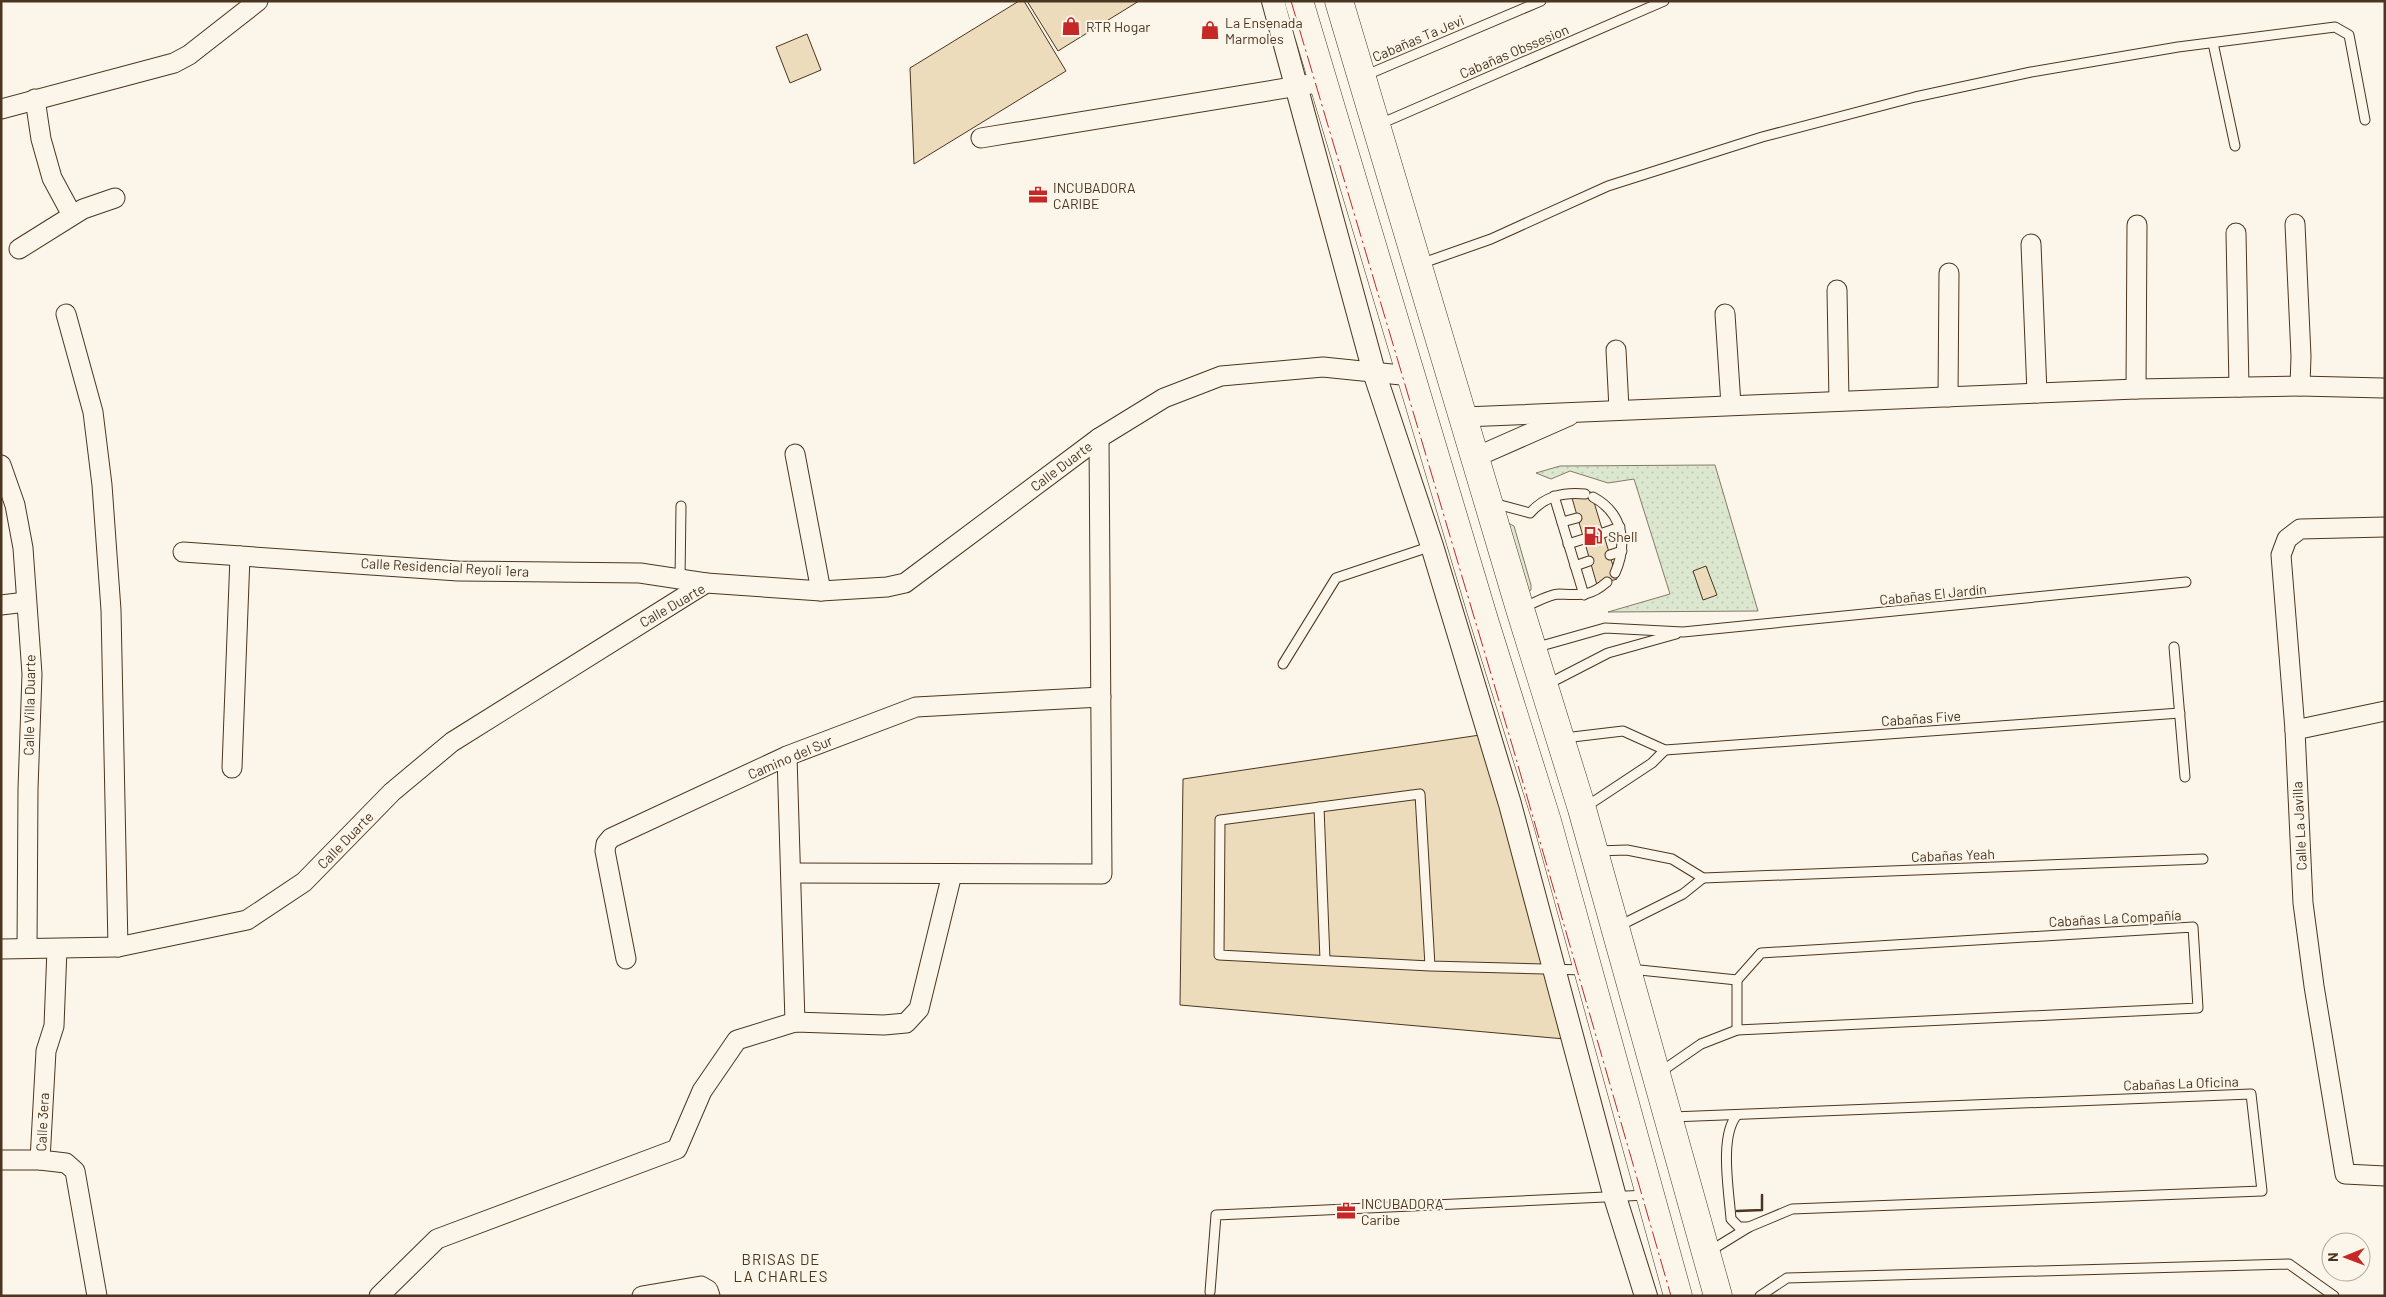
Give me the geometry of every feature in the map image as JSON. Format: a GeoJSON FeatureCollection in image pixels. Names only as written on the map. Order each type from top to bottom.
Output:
{"type":"FeatureCollection","features":[{"type":"Feature","properties":{"kind":"main road"},"geometry":{"type":"LineString","coordinates":[[1299,1],[1547,821],[1678,1296]]}},
{"type":"Feature","properties":{"kind":"main road"},"geometry":{"type":"LineString","coordinates":[[1339,1],[1532,649],[1582,809],[1718,1296]]}},
{"type":"Feature","properties":{"kind":"street"},"geometry":{"type":"LineString","coordinates":[[1,109],[174,63],[189,55],[258,1]]}},
{"type":"Feature","properties":{"kind":"street"},"geometry":{"type":"LineString","coordinates":[[1273,1],[1374,372],[1432,546],[1510,804],[1615,1197],[1646,1296]]}},
{"type":"Feature","properties":{"kind":"street"},"geometry":{"type":"LineString","coordinates":[[981,138],[1323,82]]}},
{"type":"Feature","properties":{"kind":"street"},"geometry":{"type":"LineString","coordinates":[[35,99],[41,139],[52,178],[72,215]]}},
{"type":"Feature","properties":{"kind":"street"},"geometry":{"type":"LineString","coordinates":[[19,249],[72,215],[115,198]]}},
{"type":"Feature","properties":{"kind":"street"},"geometry":{"type":"LineString","coordinates":[[2295,224],[2301,356],[2300,386]]}},
{"type":"Feature","properties":{"kind":"street"},"geometry":{"type":"LineString","coordinates":[[2136,389],[2137,225]]}},
{"type":"Feature","properties":{"kind":"street"},"geometry":{"type":"LineString","coordinates":[[2236,233],[2239,387]]}},
{"type":"Feature","properties":{"kind":"street"},"geometry":{"type":"LineString","coordinates":[[2031,244],[2037,393]]}},
{"type":"Feature","properties":{"kind":"street"},"geometry":{"type":"LineString","coordinates":[[1948,397],[1949,273]]}},
{"type":"Feature","properties":{"kind":"street"},"geometry":{"type":"LineString","coordinates":[[1837,290],[1839,401]]}},
{"type":"Feature","properties":{"kind":"street"},"geometry":{"type":"LineString","coordinates":[[66,314],[93,412],[102,485],[111,610],[118,947]]}},
{"type":"Feature","properties":{"kind":"street"},"geometry":{"type":"LineString","coordinates":[[1725,314],[1731,405]]}},
{"type":"Feature","properties":{"kind":"street"},"geometry":{"type":"LineString","coordinates":[[1616,350],[1619,409]]}},
{"type":"Feature","properties":{"kind":"street","name":"Calle Duarte"},"geometry":{"type":"LineString","coordinates":[[1,949],[118,947],[247,920],[304,882],[392,792],[452,742],[706,583],[821,591],[887,587],[905,583],[1099,438],[1164,398],[1221,376],[1323,367],[1411,376]]}},
{"type":"Feature","properties":{"kind":"street"},"geometry":{"type":"LineString","coordinates":[[1464,417],[1619,409],[2136,389],[2300,386],[2383,388]]}},
{"type":"Feature","properties":{"kind":"street"},"geometry":{"type":"LineString","coordinates":[[1476,457],[1580,411]]}},
{"type":"Feature","properties":{"kind":"street"},"geometry":{"type":"LineString","coordinates":[[791,873],[1102,874],[1099,438]]}},
{"type":"Feature","properties":{"kind":"street"},"geometry":{"type":"LineString","coordinates":[[795,454],[821,591]]}},
{"type":"Feature","properties":{"kind":"street","name":"Calle Villa Duarte"},"geometry":{"type":"LineString","coordinates":[[1,465],[8,507],[23,548],[32,674],[28,789],[27,948]]}},
{"type":"Feature","properties":{"kind":"street","name":"Calle La Javilla"},"geometry":{"type":"LineString","coordinates":[[2385,527],[2300,529],[2287,539],[2281,555],[2295,730],[2303,903],[2314,986],[2345,1174],[2385,1176]]}},
{"type":"Feature","properties":{"kind":"street","name":"Calle Residencial Reyoli 1era"},"geometry":{"type":"LineString","coordinates":[[183,552],[458,571],[640,574],[706,583]]}},
{"type":"Feature","properties":{"kind":"street"},"geometry":{"type":"LineString","coordinates":[[232,768],[240,556]]}},
{"type":"Feature","properties":{"kind":"street"},"geometry":{"type":"LineString","coordinates":[[1,605],[26,602]]}},
{"type":"Feature","properties":{"kind":"street","name":"Camino del Sur"},"geometry":{"type":"LineString","coordinates":[[626,959],[605,851],[606,844],[610,838],[787,756],[916,707],[1101,697]]}},
{"type":"Feature","properties":{"kind":"street"},"geometry":{"type":"LineString","coordinates":[[2295,730],[2385,711]]}},
{"type":"Feature","properties":{"kind":"street"},"geometry":{"type":"LineString","coordinates":[[787,756],[795,1022]]}},
{"type":"Feature","properties":{"kind":"street"},"geometry":{"type":"LineString","coordinates":[[379,1296],[436,1239],[677,1149],[702,1091],[737,1040],[795,1022],[884,1025],[906,1023],[920,1009],[952,874]]}},
{"type":"Feature","properties":{"kind":"street","name":"Calle 3era"},"geometry":{"type":"LineString","coordinates":[[57,949],[54,1026],[46,1051],[40,1160],[66,1163],[76,1171],[97,1296]]}},
{"type":"Feature","properties":{"kind":"street"},"geometry":{"type":"LineString","coordinates":[[1,1160],[40,1160]]}},
{"type":"Feature","properties":{"kind":"street"},"geometry":{"type":"LineString","coordinates":[[642,1296],[701,1286],[709,1293]]}},
{"type":"Feature","properties":{"kind":"lane","name":"Cabañas Ta Jevi"},"geometry":{"type":"LineString","coordinates":[[1361,77],[1541,1]]}},
{"type":"Feature","properties":{"kind":"lane","name":"Cabañas Obssesion"},"geometry":{"type":"LineString","coordinates":[[1375,126],[1664,1]]}},
{"type":"Feature","properties":{"kind":"lane"},"geometry":{"type":"LineString","coordinates":[[1418,265],[1491,239],[1608,186],[1762,137],[1966,84],[2129,55],[2335,27],[2349,35],[2365,120]]}},
{"type":"Feature","properties":{"kind":"lane"},"geometry":{"type":"LineString","coordinates":[[2212,43],[2235,146]]}},
{"type":"Feature","properties":{"kind":"lane"},"geometry":{"type":"LineString","coordinates":[[1488,501],[1530,513],[1538,504],[1554,496],[1570,492],[1589,496],[1607,507],[1620,527],[1623,541],[1622,552],[1615,573]]}},
{"type":"Feature","properties":{"kind":"lane"},"geometry":{"type":"LineString","coordinates":[[1554,496],[1584,595]]}},
{"type":"Feature","properties":{"kind":"lane"},"geometry":{"type":"LineString","coordinates":[[680,580],[681,506]]}},
{"type":"Feature","properties":{"kind":"lane"},"geometry":{"type":"LineString","coordinates":[[1597,511],[1607,507]]}},
{"type":"Feature","properties":{"kind":"lane"},"geometry":{"type":"LineString","coordinates":[[1562,522],[1577,518]]}},
{"type":"Feature","properties":{"kind":"lane"},"geometry":{"type":"LineString","coordinates":[[1604,533],[1620,527]]}},
{"type":"Feature","properties":{"kind":"lane"},"geometry":{"type":"LineString","coordinates":[[1568,544],[1584,539]]}},
{"type":"Feature","properties":{"kind":"lane"},"geometry":{"type":"LineString","coordinates":[[1282,664],[1336,578],[1432,546]]}},
{"type":"Feature","properties":{"kind":"lane"},"geometry":{"type":"LineString","coordinates":[[1610,555],[1622,552]]}},
{"type":"Feature","properties":{"kind":"lane"},"geometry":{"type":"LineString","coordinates":[[1575,566],[1589,562]]}},
{"type":"Feature","properties":{"kind":"lane"},"geometry":{"type":"LineString","coordinates":[[1520,609],[1558,594],[1584,595],[1600,588],[1607,582]]}},
{"type":"Feature","properties":{"kind":"lane","name":"Cabañas El Jardín"},"geometry":{"type":"LineString","coordinates":[[1532,649],[1605,628],[1683,632],[2186,582]]}},
{"type":"Feature","properties":{"kind":"lane","name":"Cabañas El Jardín"},"geometry":{"type":"LineString","coordinates":[[1544,686],[1608,654],[1683,632]]}},
{"type":"Feature","properties":{"kind":"lane"},"geometry":{"type":"LineString","coordinates":[[2174,647],[2185,778]]}},
{"type":"Feature","properties":{"kind":"lane","name":"Cabañas Five"},"geometry":{"type":"LineString","coordinates":[[1561,739],[1623,731],[1665,750],[2180,713]]}},
{"type":"Feature","properties":{"kind":"lane"},"geometry":{"type":"LineString","coordinates":[[1582,809],[1652,762],[1665,750]]}},
{"type":"Feature","properties":{"kind":"lane"},"geometry":{"type":"LineString","coordinates":[[1430,966],[1420,794],[1220,820],[1219,955],[1430,966],[1588,970]]}},
{"type":"Feature","properties":{"kind":"lane"},"geometry":{"type":"LineString","coordinates":[[1319,807],[1325,960]]}},
{"type":"Feature","properties":{"kind":"lane"},"geometry":{"type":"LineString","coordinates":[[1594,851],[1627,850],[1672,859],[1703,878],[1683,894],[1616,928]]}},
{"type":"Feature","properties":{"kind":"lane","name":"Cabañas Yeah"},"geometry":{"type":"LineString","coordinates":[[1703,878],[2203,859]]}},
{"type":"Feature","properties":{"kind":"lane","name":"Cabañas La Compañía"},"geometry":{"type":"LineString","coordinates":[[1657,1075],[1701,1044],[1737,1030],[2198,1008],[2193,927],[1760,953],[1737,980]]}},
{"type":"Feature","properties":{"kind":"lane"},"geometry":{"type":"LineString","coordinates":[[1627,969],[1737,980],[1737,1030]]}},
{"type":"Feature","properties":{"kind":"lane","name":"Cabañas La Oficina"},"geometry":{"type":"LineString","coordinates":[[1668,1117],[2251,1094],[2262,1191],[1792,1209],[1749,1227],[1705,1253]]}},
{"type":"Feature","properties":{"kind":"lane"},"geometry":{"type":"LineString","coordinates":[[1737,1115],[1732,1121],[1727,1140],[1731,1219],[1739,1227],[1749,1227]]}},
{"type":"Feature","properties":{"kind":"lane"},"geometry":{"type":"LineString","coordinates":[[1210,1292],[1216,1215],[1650,1195]]}},
{"type":"Feature","properties":{"kind":"lane"},"geometry":{"type":"LineString","coordinates":[[1760,1296],[1787,1278],[2289,1264],[2334,1296]]}},
{"type":"Feature","properties":{"kind":"green space"},"geometry":{"type":"Polygon","coordinates":[[[1715,465],[1758,611],[1608,612],[1670,594],[1634,479],[1608,483],[1570,471],[1551,479],[1536,473],[1560,466],[1715,465]]]}},
{"type":"Feature","properties":{"kind":"green space"},"geometry":{"type":"Polygon","coordinates":[[[1508,523],[1514,526],[1531,585],[1531,590],[1527,592],[1508,523]]]}},
{"type":"Feature","properties":{"kind":"building"},"geometry":{"type":"Polygon","coordinates":[[[1019,1],[1024,1],[1066,71],[914,164],[910,68],[1019,1]]]}},
{"type":"Feature","properties":{"kind":"building","name":"RTR Hogar"},"geometry":{"type":"Polygon","coordinates":[[[1027,1],[1139,1],[1058,51],[1027,1]]]}},
{"type":"Feature","properties":{"kind":"building"},"geometry":{"type":"Polygon","coordinates":[[[807,34],[821,70],[790,83],[776,47],[807,34]]]}},
{"type":"Feature","properties":{"kind":"building","name":"Shell"},"geometry":{"type":"Polygon","coordinates":[[[1591,492],[1617,579],[1597,585],[1572,498],[1591,492]]]}},
{"type":"Feature","properties":{"kind":"building"},"geometry":{"type":"Polygon","coordinates":[[[1706,566],[1717,595],[1703,600],[1693,571],[1706,566]]]}},
{"type":"Feature","properties":{"kind":"building"},"geometry":{"type":"Polygon","coordinates":[[[1480,735],[1565,1039],[1180,1005],[1183,779],[1480,735]]]}},
{"type":"Feature","properties":{"kind":"wall"},"geometry":{"type":"LineString","coordinates":[[1737,1211],[1762,1210],[1762,1195]]}},
{"type":"Feature","properties":{"kind":"power"},"geometry":{"type":"LineString","coordinates":[[1291,1],[1513,748],[1671,1296]]}},
{"type":"Feature","properties":{"kind":"place","name":"RTR Hogar"},"geometry":{"type":"Point","coordinates":[1071,26]}},
{"type":"Feature","properties":{"kind":"place","name":"La Ensenada Marmoles"},"geometry":{"type":"Point","coordinates":[1210,30]}},
{"type":"Feature","properties":{"kind":"place","name":"INCUBADORA CARIBE"},"geometry":{"type":"Point","coordinates":[1038,195]}},
{"type":"Feature","properties":{"kind":"place","name":"Shell"},"geometry":{"type":"Point","coordinates":[1593,536]}},
{"type":"Feature","properties":{"kind":"place","name":"INCUBADORA Caribe"},"geometry":{"type":"Point","coordinates":[1346,1211]}},
{"type":"Feature","properties":{"kind":"district","name":"BRISAS DE LA CHARLES"},"geometry":{"type":"Point","coordinates":[781,1268]}}]}
